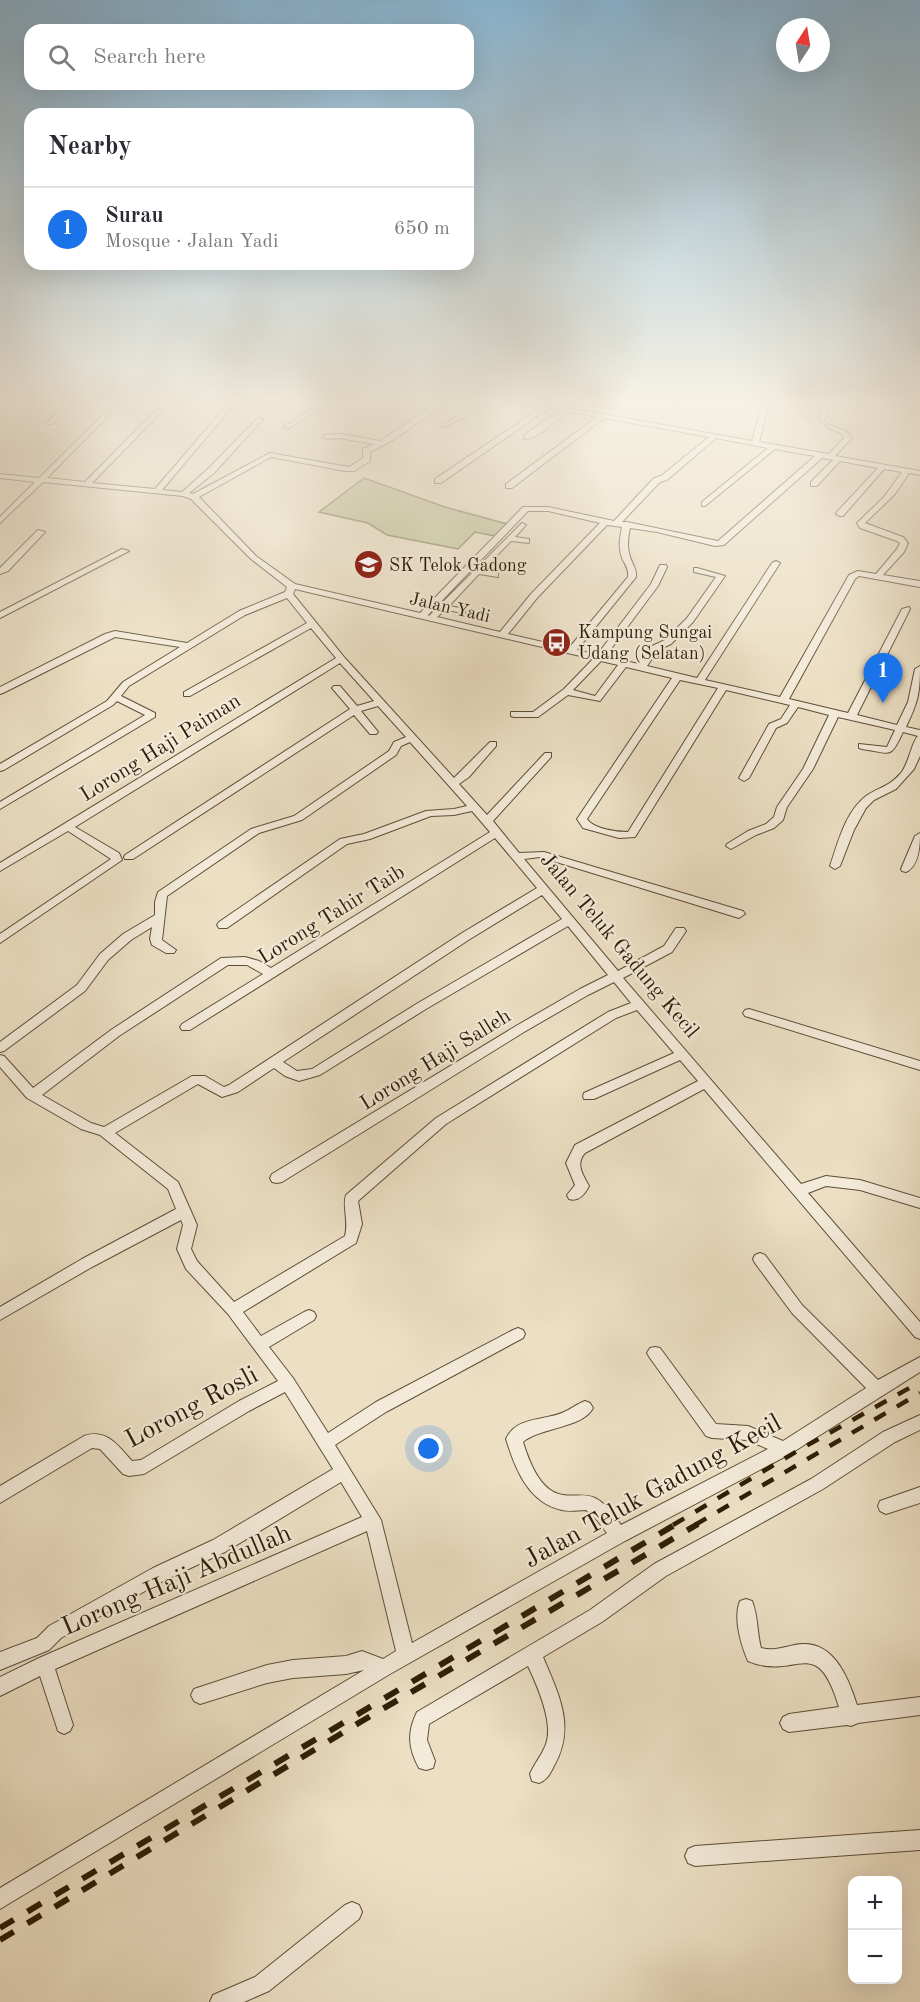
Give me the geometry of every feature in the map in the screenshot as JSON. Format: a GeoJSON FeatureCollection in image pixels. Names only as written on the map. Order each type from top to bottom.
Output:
{"type":"FeatureCollection","features":[{"type":"Feature","properties":{"kind":"street"},"geometry":{"type":"LineString","coordinates":[[0,521],[30,491]]}},
{"type":"Feature","properties":{"kind":"street"},"geometry":{"type":"LineString","coordinates":[[160,491],[189,495],[196,491]]}},
{"type":"Feature","properties":{"kind":"street"},"geometry":{"type":"LineString","coordinates":[[189,495],[192,491]]}},
{"type":"Feature","properties":{"kind":"street"},"geometry":{"type":"LineString","coordinates":[[617,523],[646,491]]}},
{"type":"Feature","properties":{"kind":"street"},"geometry":{"type":"LineString","coordinates":[[705,504],[720,491]]}},
{"type":"Feature","properties":{"kind":"street"},"geometry":{"type":"LineString","coordinates":[[421,617],[526,509],[535,508],[627,524],[718,544],[779,491]]}},
{"type":"Feature","properties":{"kind":"street"},"geometry":{"type":"LineString","coordinates":[[840,514],[860,491]]}},
{"type":"Feature","properties":{"kind":"street"},"geometry":{"type":"LineString","coordinates":[[879,575],[901,550],[904,543],[900,539],[863,526],[861,523],[894,491]]}},
{"type":"Feature","properties":{"kind":"street","name":"Jalan Yadi"},"geometry":{"type":"LineString","coordinates":[[189,495],[290,590],[431,619],[920,733]]}},
{"type":"Feature","properties":{"kind":"street"},"geometry":{"type":"LineString","coordinates":[[431,619],[510,538],[535,508]]}},
{"type":"Feature","properties":{"kind":"street"},"geometry":{"type":"LineString","coordinates":[[502,636],[534,596],[605,522]]}},
{"type":"Feature","properties":{"kind":"street"},"geometry":{"type":"LineString","coordinates":[[571,652],[632,578],[633,570],[625,558],[622,539],[627,524]]}},
{"type":"Feature","properties":{"kind":"street"},"geometry":{"type":"LineString","coordinates":[[0,572],[41,532]]}},
{"type":"Feature","properties":{"kind":"street"},"geometry":{"type":"LineString","coordinates":[[510,538],[526,541]]}},
{"type":"Feature","properties":{"kind":"street"},"geometry":{"type":"LineString","coordinates":[[0,615],[125,551]]}},
{"type":"Feature","properties":{"kind":"street"},"geometry":{"type":"LineString","coordinates":[[699,682],[753,594],[776,563]]}},
{"type":"Feature","properties":{"kind":"street"},"geometry":{"type":"LineString","coordinates":[[514,714],[535,715],[567,691],[599,658],[654,584],[663,567]]}},
{"type":"Feature","properties":{"kind":"street"},"geometry":{"type":"LineString","coordinates":[[641,668],[655,648],[668,642],[690,620],[721,576],[697,570]]}},
{"type":"Feature","properties":{"kind":"street"},"geometry":{"type":"LineString","coordinates":[[477,571],[495,575]]}},
{"type":"Feature","properties":{"kind":"street"},"geometry":{"type":"LineString","coordinates":[[783,701],[852,577],[858,573],[879,575],[920,584]]}},
{"type":"Feature","properties":{"kind":"street"},"geometry":{"type":"LineString","coordinates":[[0,768],[116,697],[119,690],[126,684],[242,613],[290,590]]}},
{"type":"Feature","properties":{"kind":"street","name":"Jalan Teluk Gadung Kecil"},"geometry":{"type":"LineString","coordinates":[[290,590],[341,659],[487,821],[617,978],[920,1333]]}},
{"type":"Feature","properties":{"kind":"street"},"geometry":{"type":"LineString","coordinates":[[443,607],[462,611]]}},
{"type":"Feature","properties":{"kind":"street"},"geometry":{"type":"LineString","coordinates":[[851,717],[906,609]]}},
{"type":"Feature","properties":{"kind":"street"},"geometry":{"type":"LineString","coordinates":[[187,694],[313,623]]}},
{"type":"Feature","properties":{"kind":"street"},"geometry":{"type":"LineString","coordinates":[[1,690],[115,634],[190,646]]}},
{"type":"Feature","properties":{"kind":"street","name":"Lorong Haji Paiman"},"geometry":{"type":"LineString","coordinates":[[0,868],[341,659]]}},
{"type":"Feature","properties":{"kind":"street"},"geometry":{"type":"LineString","coordinates":[[567,691],[597,699],[624,664]]}},
{"type":"Feature","properties":{"kind":"street"},"geometry":{"type":"LineString","coordinates":[[862,746],[888,751],[913,702],[920,669]]}},
{"type":"Feature","properties":{"kind":"street"},"geometry":{"type":"LineString","coordinates":[[677,676],[582,819],[586,826],[619,835],[631,835],[723,687]]}},
{"type":"Feature","properties":{"kind":"street"},"geometry":{"type":"LineString","coordinates":[[337,688],[373,732]]}},
{"type":"Feature","properties":{"kind":"street"},"geometry":{"type":"LineString","coordinates":[[0,806],[152,715],[116,697]]}},
{"type":"Feature","properties":{"kind":"street"},"geometry":{"type":"LineString","coordinates":[[129,857],[355,710],[380,702]]}},
{"type":"Feature","properties":{"kind":"street"},"geometry":{"type":"LineString","coordinates":[[744,778],[772,726],[784,722],[796,704]]}},
{"type":"Feature","properties":{"kind":"street"},"geometry":{"type":"LineString","coordinates":[[731,846],[752,833],[770,826],[779,818],[782,807],[808,769],[835,713]]}},
{"type":"Feature","properties":{"kind":"street"},"geometry":{"type":"LineString","coordinates":[[170,950],[156,942],[156,926],[160,917],[158,906],[162,894],[255,831],[298,818],[393,753],[397,744],[411,738]]}},
{"type":"Feature","properties":{"kind":"street"},"geometry":{"type":"LineString","coordinates":[[835,866],[859,810],[869,798],[885,792],[899,781],[918,755],[920,738]]}},
{"type":"Feature","properties":{"kind":"street"},"geometry":{"type":"LineString","coordinates":[[453,784],[465,775],[493,744]]}},
{"type":"Feature","properties":{"kind":"street"},"geometry":{"type":"LineString","coordinates":[[487,821],[548,755]]}},
{"type":"Feature","properties":{"kind":"street"},"geometry":{"type":"LineString","coordinates":[[223,925],[344,841],[366,837],[430,813],[454,812],[474,807]]}},
{"type":"Feature","properties":{"kind":"street"},"geometry":{"type":"LineString","coordinates":[[0,939],[117,860],[115,855],[68,828]]}},
{"type":"Feature","properties":{"kind":"street","name":"Lorong Tahir Taib"},"geometry":{"type":"LineString","coordinates":[[186,1028],[496,833]]}},
{"type":"Feature","properties":{"kind":"street"},"geometry":{"type":"LineString","coordinates":[[906,869],[920,836]]}},
{"type":"Feature","properties":{"kind":"street"},"geometry":{"type":"LineString","coordinates":[[515,857],[540,854],[739,914]]}},
{"type":"Feature","properties":{"kind":"street"},"geometry":{"type":"LineString","coordinates":[[105,1132],[196,1079],[201,1079],[222,1092],[233,1089],[466,936],[543,889]]}},
{"type":"Feature","properties":{"kind":"street"},"geometry":{"type":"LineString","coordinates":[[0,1048],[81,988],[104,957],[127,937],[160,917]]}},
{"type":"Feature","properties":{"kind":"street"},"geometry":{"type":"LineString","coordinates":[[275,1062],[295,1076],[316,1072],[422,1006],[569,920]]}},
{"type":"Feature","properties":{"kind":"street","name":"Lorong Haji Salleh"},"geometry":{"type":"LineString","coordinates":[[277,1178],[519,1029],[584,992],[617,978],[668,949],[680,931]]}},
{"type":"Feature","properties":{"kind":"street"},"geometry":{"type":"LineString","coordinates":[[32,1095],[115,1033],[225,961],[244,959],[272,974]]}},
{"type":"Feature","properties":{"kind":"street"},"geometry":{"type":"LineString","coordinates":[[233,1310],[351,1239],[355,1224],[351,1199],[441,1121],[604,1020],[640,1004]]}},
{"type":"Feature","properties":{"kind":"street"},"geometry":{"type":"LineString","coordinates":[[748,1013],[920,1066]]}},
{"type":"Feature","properties":{"kind":"street"},"geometry":{"type":"LineString","coordinates":[[589,1096],[682,1054]]}},
{"type":"Feature","properties":{"kind":"street"},"geometry":{"type":"LineString","coordinates":[[0,1059],[32,1095],[86,1126],[105,1132],[173,1186],[190,1225],[184,1249],[191,1265],[233,1310],[288,1383],[373,1520],[406,1656]]}},
{"type":"Feature","properties":{"kind":"street"},"geometry":{"type":"LineString","coordinates":[[574,1195],[582,1186],[572,1162],[574,1155],[580,1149],[707,1082]]}},
{"type":"Feature","properties":{"kind":"street"},"geometry":{"type":"LineString","coordinates":[[798,1191],[826,1181],[860,1185],[920,1203]]}},
{"type":"Feature","properties":{"kind":"street"},"geometry":{"type":"LineString","coordinates":[[0,1314],[87,1263],[185,1211]]}},
{"type":"Feature","properties":{"kind":"street"},"geometry":{"type":"LineString","coordinates":[[760,1259],[797,1309],[877,1389]]}},
{"type":"Feature","properties":{"kind":"street"},"geometry":{"type":"LineString","coordinates":[[259,1345],[309,1316]]}},
{"type":"Feature","properties":{"kind":"street"},"geometry":{"type":"LineString","coordinates":[[325,1443],[381,1407],[518,1334]]}},
{"type":"Feature","properties":{"kind":"street"},"geometry":{"type":"LineString","coordinates":[[655,1353],[712,1431],[748,1433],[784,1449]]}},
{"type":"Feature","properties":{"kind":"street","name":"Jalan Teluk Gadung Kecil"},"geometry":{"type":"LineString","coordinates":[[0,1899],[384,1668],[619,1535],[784,1449],[920,1364]]}},
{"type":"Feature","properties":{"kind":"street","name":"Lorong Rosli"},"geometry":{"type":"LineString","coordinates":[[0,1495],[90,1441],[104,1442],[129,1469],[144,1467],[244,1406],[288,1383]]}},
{"type":"Feature","properties":{"kind":"street"},"geometry":{"type":"LineString","coordinates":[[585,1408],[566,1419],[528,1428],[514,1439],[520,1460],[534,1485],[555,1501],[585,1502],[594,1506],[619,1535]]}},
{"type":"Feature","properties":{"kind":"street"},"geometry":{"type":"LineString","coordinates":[[426,1761],[419,1750],[418,1728],[423,1718],[596,1616],[660,1570],[817,1484],[889,1437],[920,1422]]}},
{"type":"Feature","properties":{"kind":"street"},"geometry":{"type":"LineString","coordinates":[[0,1661],[43,1644],[55,1632],[159,1574],[219,1546],[343,1472]]}},
{"type":"Feature","properties":{"kind":"street"},"geometry":{"type":"LineString","coordinates":[[886,1506],[920,1495]]}},
{"type":"Feature","properties":{"kind":"street","name":"Lorong Haji Abdullah"},"geometry":{"type":"LineString","coordinates":[[0,1687],[88,1643],[300,1554],[373,1520]]}},
{"type":"Feature","properties":{"kind":"street"},"geometry":{"type":"LineString","coordinates":[[746,1607],[748,1631],[754,1656],[774,1660],[803,1653],[815,1654],[832,1670],[843,1687],[851,1717]]}},
{"type":"Feature","properties":{"kind":"street"},"geometry":{"type":"LineString","coordinates":[[532,1654],[544,1679],[557,1737],[539,1774]]}},
{"type":"Feature","properties":{"kind":"street"},"geometry":{"type":"LineString","coordinates":[[200,1695],[267,1674],[293,1669],[346,1665],[362,1660],[384,1668]]}},
{"type":"Feature","properties":{"kind":"street"},"geometry":{"type":"LineString","coordinates":[[45,1664],[64,1725]]}},
{"type":"Feature","properties":{"kind":"street"},"geometry":{"type":"LineString","coordinates":[[789,1723],[920,1707]]}},
{"type":"Feature","properties":{"kind":"street"},"geometry":{"type":"LineString","coordinates":[[695,1856],[920,1840]]}},
{"type":"Feature","properties":{"kind":"street"},"geometry":{"type":"LineString","coordinates":[[220,2002],[261,1984],[352,1912]]}},
{"type":"Feature","properties":{"kind":"green space"},"geometry":{"type":"Polygon","coordinates":[[[346,491],[402,491],[445,507],[507,524],[495,536],[475,532],[458,549],[387,535],[368,523],[319,512],[346,491]]]}},
{"type":"Feature","properties":{"kind":"railway"},"geometry":{"type":"LineString","coordinates":[[673,1525],[920,1382]]}},
{"type":"Feature","properties":{"kind":"railway"},"geometry":{"type":"LineString","coordinates":[[695,1525],[920,1393]]}},
{"type":"Feature","properties":{"kind":"railway"},"geometry":{"type":"LineString","coordinates":[[0,1928],[676,1524]]}},
{"type":"Feature","properties":{"kind":"railway"},"geometry":{"type":"LineString","coordinates":[[0,1940],[362,1721],[698,1524]]}},
{"type":"Feature","properties":{"kind":"place","name":"SK Telok Gadong"},"geometry":{"type":"Point","coordinates":[368,565]}},
{"type":"Feature","properties":{"kind":"place","name":"Kampung Sungai Udang (Selatan)"},"geometry":{"type":"Point","coordinates":[557,642]}},
{"type":"Feature","properties":{"kind":"place","name":"Surau"},"geometry":{"type":"Point","coordinates":[883,703]}}]}
